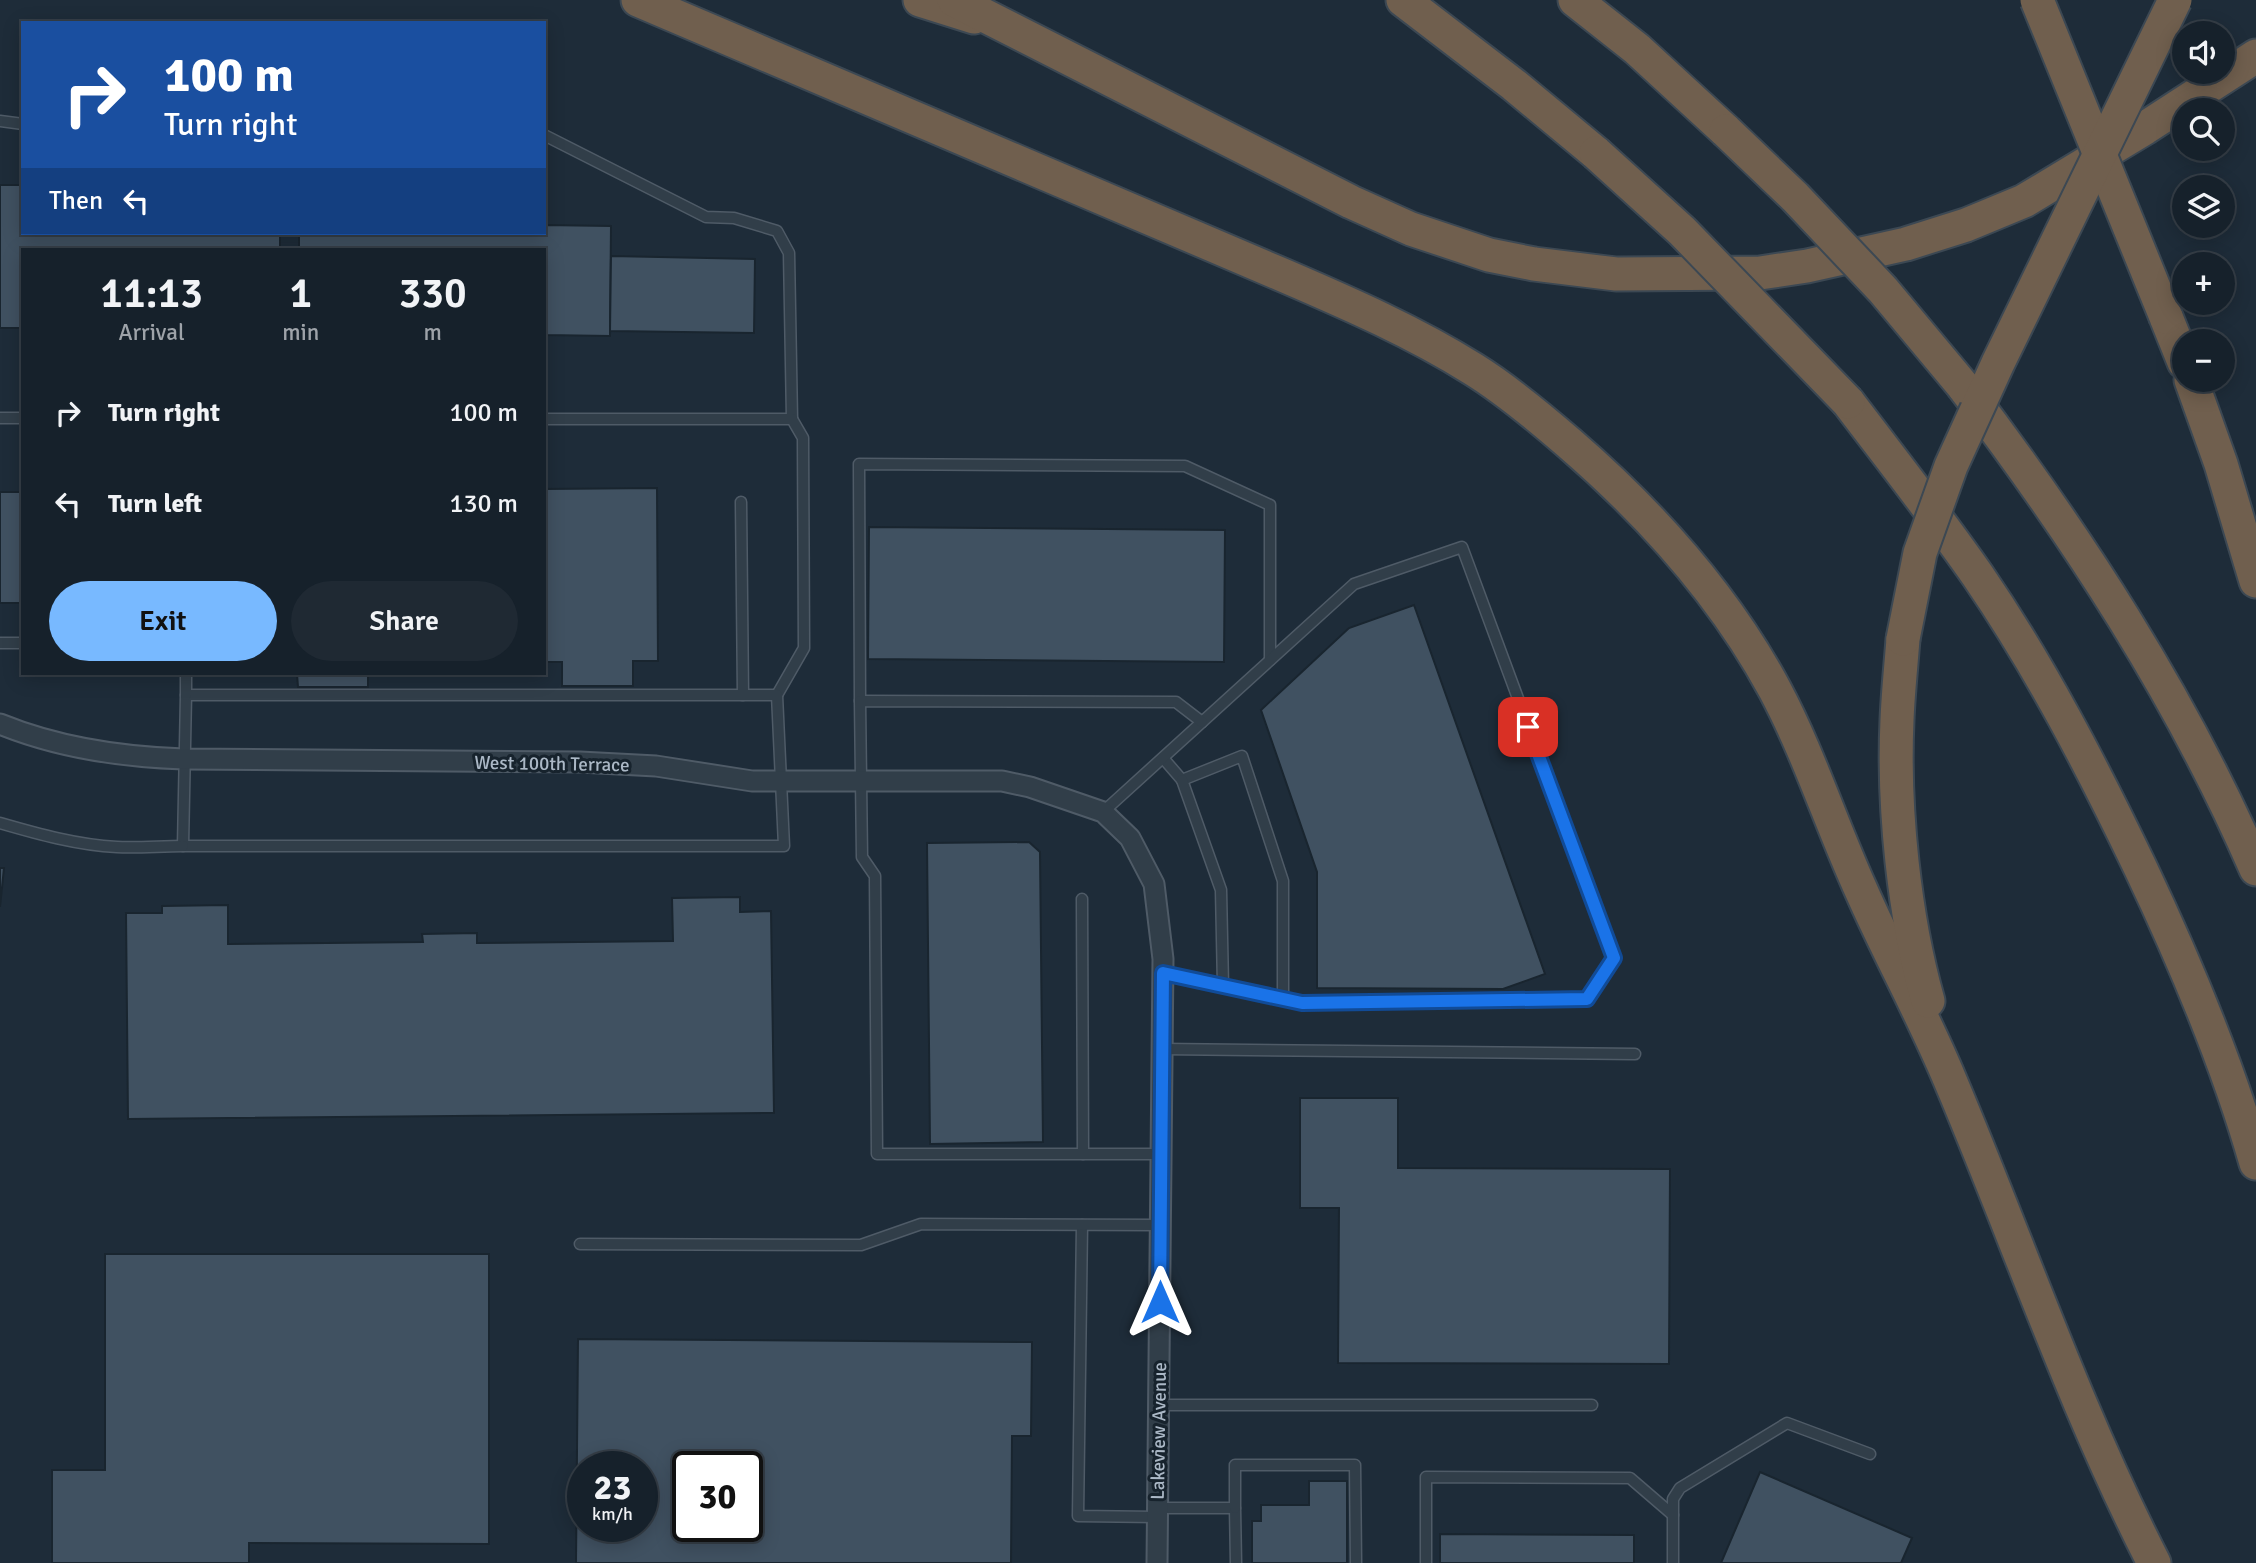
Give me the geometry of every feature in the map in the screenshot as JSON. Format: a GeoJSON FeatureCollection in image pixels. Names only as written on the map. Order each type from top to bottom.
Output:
{"type":"FeatureCollection","features":[{"type":"Feature","properties":{"kind":"highway"},"geometry":{"type":"LineString","coordinates":[[638,0],[1354,306],[1420,338],[1476,371],[1548,425],[1630,500],[1681,554],[1745,640],[1795,730],[1859,886],[1949,1077],[2050,1334],[2099,1448],[2154,1563]]}},
{"type":"Feature","properties":{"kind":"highway"},"geometry":{"type":"LineString","coordinates":[[920,0],[1000,24]]}},
{"type":"Feature","properties":{"kind":"highway"},"geometry":{"type":"LineString","coordinates":[[954,0],[1351,202],[1411,229],[1511,260],[1616,274],[1760,273],[1807,266],[1906,244],[1966,225],[2024,201],[2064,178],[2256,56]]}},
{"type":"Feature","properties":{"kind":"highway"},"geometry":{"type":"LineString","coordinates":[[1403,0],[1597,153],[1682,231],[1848,402],[1978,576],[2043,678],[2102,787],[2174,939],[2218,1051],[2256,1163]]}},
{"type":"Feature","properties":{"kind":"highway"},"geometry":{"type":"LineString","coordinates":[[1574,0],[1637,49],[1795,197],[1883,290],[1963,386],[2071,535],[2134,635],[2194,737],[2256,869]]}},
{"type":"Feature","properties":{"kind":"highway"},"geometry":{"type":"LineString","coordinates":[[2038,0],[2172,332]]}},
{"type":"Feature","properties":{"kind":"highway"},"geometry":{"type":"LineString","coordinates":[[1949,1077],[1908,912],[1896,786],[1897,720],[1903,639],[1920,553],[1951,466],[1998,363],[2175,0]]}},
{"type":"Feature","properties":{"kind":"highway"},"geometry":{"type":"LineString","coordinates":[[2195,392],[2221,464],[2256,581]]}},
{"type":"Feature","properties":{"kind":"street","name":"West 100th Terrace"},"geometry":{"type":"LineString","coordinates":[[0,724],[81,748],[137,757],[184,760],[580,762],[656,766],[733,779],[782,782],[1002,781],[1030,787],[1103,812]]}},
{"type":"Feature","properties":{"kind":"street","name":"Lakeview Avenue"},"geometry":{"type":"LineString","coordinates":[[1103,812],[1130,838],[1154,884],[1163,960],[1157,1563]]}},
{"type":"Feature","properties":{"kind":"lane"},"geometry":{"type":"LineString","coordinates":[[0,121],[21,124]]}},
{"type":"Feature","properties":{"kind":"lane"},"geometry":{"type":"LineString","coordinates":[[0,823],[38,834],[118,847],[784,846],[777,695],[804,648],[803,438],[792,419],[789,253],[777,231],[734,218],[706,217],[546,136]]}},
{"type":"Feature","properties":{"kind":"lane"},"geometry":{"type":"LineString","coordinates":[[0,418],[21,418]]}},
{"type":"Feature","properties":{"kind":"lane"},"geometry":{"type":"LineString","coordinates":[[546,419],[792,419]]}},
{"type":"Feature","properties":{"kind":"lane"},"geometry":{"type":"LineString","coordinates":[[1161,1154],[877,1154],[875,876],[862,857],[860,782],[859,464],[1185,466],[1270,505],[1270,660]]}},
{"type":"Feature","properties":{"kind":"lane"},"geometry":{"type":"LineString","coordinates":[[741,502],[743,695]]}},
{"type":"Feature","properties":{"kind":"lane"},"geometry":{"type":"LineString","coordinates":[[1103,812],[1354,584],[1462,547],[1614,958],[1587,999],[1302,1003],[1163,973]]}},
{"type":"Feature","properties":{"kind":"lane"},"geometry":{"type":"LineString","coordinates":[[0,643],[21,643]]}},
{"type":"Feature","properties":{"kind":"lane"},"geometry":{"type":"LineString","coordinates":[[183,846],[186,675]]}},
{"type":"Feature","properties":{"kind":"lane"},"geometry":{"type":"LineString","coordinates":[[186,695],[777,695]]}},
{"type":"Feature","properties":{"kind":"lane"},"geometry":{"type":"LineString","coordinates":[[859,701],[1176,702],[1202,722]]}},
{"type":"Feature","properties":{"kind":"lane"},"geometry":{"type":"LineString","coordinates":[[1182,780],[1241,755],[1283,881],[1283,999]]}},
{"type":"Feature","properties":{"kind":"lane"},"geometry":{"type":"LineString","coordinates":[[1163,758],[1182,780],[1221,890],[1223,986]]}},
{"type":"Feature","properties":{"kind":"lane"},"geometry":{"type":"LineString","coordinates":[[1082,899],[1083,1154]]}},
{"type":"Feature","properties":{"kind":"lane"},"geometry":{"type":"LineString","coordinates":[[1162,1049],[1634,1054]]}},
{"type":"Feature","properties":{"kind":"lane"},"geometry":{"type":"LineString","coordinates":[[580,1244],[861,1245],[920,1224],[1160,1225]]}},
{"type":"Feature","properties":{"kind":"lane"},"geometry":{"type":"LineString","coordinates":[[1082,1225],[1078,1516],[1236,1508]]}},
{"type":"Feature","properties":{"kind":"lane"},"geometry":{"type":"LineString","coordinates":[[1158,1405],[1591,1405]]}},
{"type":"Feature","properties":{"kind":"lane"},"geometry":{"type":"LineString","coordinates":[[1673,1563],[1673,1499],[1680,1488],[1787,1423],[1870,1454]]}},
{"type":"Feature","properties":{"kind":"lane"},"geometry":{"type":"LineString","coordinates":[[1236,1563],[1236,1465],[1355,1465],[1356,1563]]}},
{"type":"Feature","properties":{"kind":"lane"},"geometry":{"type":"LineString","coordinates":[[1426,1563],[1426,1477],[1630,1478],[1673,1516]]}},
{"type":"Feature","properties":{"kind":"building"},"geometry":{"type":"Polygon","coordinates":[[[0,185],[21,185],[21,235],[280,235],[280,248],[21,248],[21,328],[0,328],[0,185]]]}},
{"type":"Feature","properties":{"kind":"building"},"geometry":{"type":"Polygon","coordinates":[[[546,225],[611,226],[610,336],[546,335],[546,248],[299,248],[299,235],[546,235],[546,225]]]}},
{"type":"Feature","properties":{"kind":"building"},"geometry":{"type":"Polygon","coordinates":[[[611,256],[755,259],[754,333],[610,331],[611,256]]]}},
{"type":"Feature","properties":{"kind":"building"},"geometry":{"type":"Polygon","coordinates":[[[657,488],[658,661],[633,661],[633,686],[562,686],[562,662],[546,662],[546,489],[657,488]]]}},
{"type":"Feature","properties":{"kind":"building"},"geometry":{"type":"Polygon","coordinates":[[[0,492],[21,492],[21,603],[0,603],[0,492]]]}},
{"type":"Feature","properties":{"kind":"building"},"geometry":{"type":"Polygon","coordinates":[[[869,527],[1225,530],[1224,662],[868,659],[869,527]]]}},
{"type":"Feature","properties":{"kind":"building"},"geometry":{"type":"Polygon","coordinates":[[[1414,605],[1545,974],[1503,989],[1317,988],[1317,872],[1261,710],[1349,628],[1414,605]]]}},
{"type":"Feature","properties":{"kind":"building"},"geometry":{"type":"Polygon","coordinates":[[[297,675],[368,675],[368,687],[298,687],[297,675]]]}},
{"type":"Feature","properties":{"kind":"building"},"geometry":{"type":"Polygon","coordinates":[[[1029,842],[1040,852],[1043,1142],[930,1144],[927,843],[1029,842]]]}},
{"type":"Feature","properties":{"kind":"building"},"geometry":{"type":"Polygon","coordinates":[[[0,868],[4,868],[0,907],[0,868]]]}},
{"type":"Feature","properties":{"kind":"building"},"geometry":{"type":"Polygon","coordinates":[[[740,897],[740,912],[771,911],[774,1113],[128,1119],[126,913],[162,913],[162,906],[228,905],[228,944],[423,942],[422,934],[477,933],[477,943],[673,941],[672,898],[740,897]]]}},
{"type":"Feature","properties":{"kind":"building"},"geometry":{"type":"Polygon","coordinates":[[[1300,1098],[1398,1098],[1398,1168],[1670,1169],[1669,1364],[1338,1363],[1339,1208],[1300,1208],[1300,1098]]]}},
{"type":"Feature","properties":{"kind":"building"},"geometry":{"type":"Polygon","coordinates":[[[105,1254],[489,1254],[489,1544],[249,1543],[249,1563],[52,1563],[52,1470],[105,1470],[105,1254]]]}},
{"type":"Feature","properties":{"kind":"building"},"geometry":{"type":"Polygon","coordinates":[[[578,1339],[1032,1342],[1031,1436],[1012,1436],[1011,1563],[576,1563],[576,1542],[658,1542],[658,1451],[577,1451],[578,1339]]]}},
{"type":"Feature","properties":{"kind":"building"},"geometry":{"type":"Polygon","coordinates":[[[1760,1472],[1912,1538],[1901,1563],[1721,1563],[1760,1472]]]}},
{"type":"Feature","properties":{"kind":"building"},"geometry":{"type":"Polygon","coordinates":[[[1309,1481],[1347,1481],[1347,1563],[1252,1563],[1252,1521],[1261,1521],[1261,1505],[1309,1505],[1309,1481]]]}},
{"type":"Feature","properties":{"kind":"building"},"geometry":{"type":"Polygon","coordinates":[[[1440,1534],[1634,1535],[1634,1563],[1440,1563],[1440,1534]]]}},
{"type":"Feature","properties":{"kind":"route"},"geometry":{"type":"LineString","coordinates":[[1160,1302],[1163,973],[1302,1003],[1587,999],[1614,958],[1528,727]]}}]}
